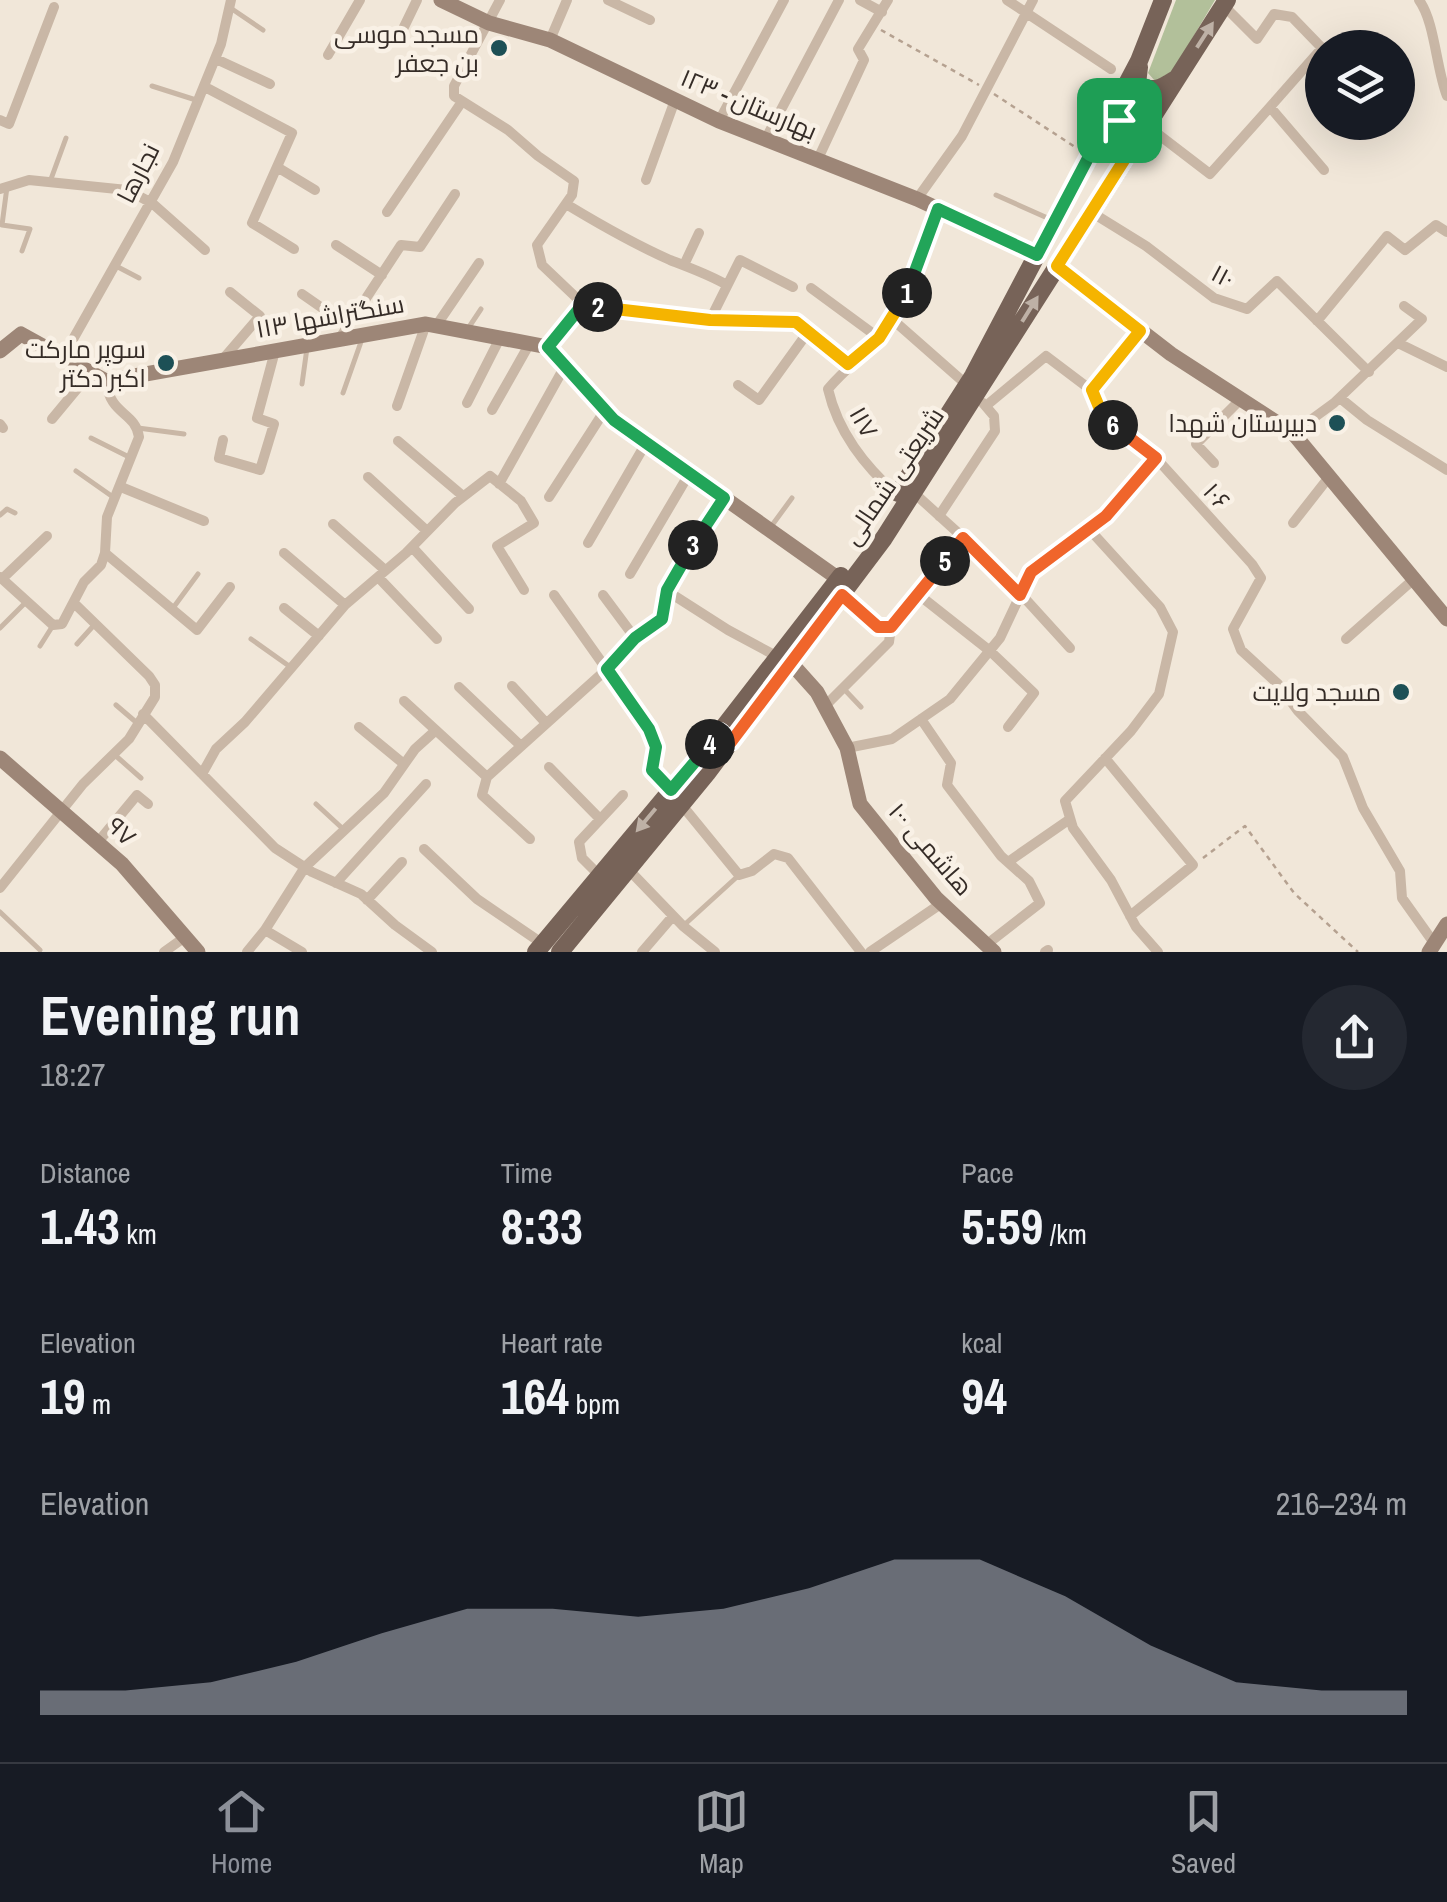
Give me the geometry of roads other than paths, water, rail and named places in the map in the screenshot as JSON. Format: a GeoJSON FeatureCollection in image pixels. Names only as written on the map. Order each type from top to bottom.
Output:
{"type":"FeatureCollection","features":[{"type":"Feature","properties":{"kind":"main road","name":"شریعتی شمالی"},"geometry":{"type":"LineString","coordinates":[[976,396],[1037,255],[1139,61],[1163,0]]}},
{"type":"Feature","properties":{"kind":"main road","name":"شریعتی شمالی"},"geometry":{"type":"LineString","coordinates":[[546,949],[600,876],[676,797],[725,737],[840,587],[976,396],[1225,3]]}},
{"type":"Feature","properties":{"kind":"main road"},"geometry":{"type":"LineString","coordinates":[[1139,61],[1138,84],[1146,90],[1157,91],[1175,79]]}},
{"type":"Feature","properties":{"kind":"main road"},"geometry":{"type":"LineString","coordinates":[[1107,122],[1119,120],[1143,130]]}},
{"type":"Feature","properties":{"kind":"main road","name":"شریعتی شمالی"},"geometry":{"type":"LineString","coordinates":[[546,949],[628,869],[676,797]]}},
{"type":"Feature","properties":{"kind":"street"},"geometry":{"type":"LineString","coordinates":[[328,56],[360,0]]}},
{"type":"Feature","properties":{"kind":"street"},"geometry":{"type":"LineString","coordinates":[[403,29],[417,0]]}},
{"type":"Feature","properties":{"kind":"street","name":"بهارستان - ۱۲۳"},"geometry":{"type":"LineString","coordinates":[[441,0],[489,24],[550,40],[719,121],[917,200],[1037,255]]}},
{"type":"Feature","properties":{"kind":"street"},"geometry":{"type":"LineString","coordinates":[[500,0],[454,86],[454,96],[508,130],[574,181],[572,195],[537,245],[542,265],[583,304],[710,320],[796,322],[848,364]]}},
{"type":"Feature","properties":{"kind":"street"},"geometry":{"type":"LineString","coordinates":[[550,40],[566,0]]}},
{"type":"Feature","properties":{"kind":"street"},"geometry":{"type":"LineString","coordinates":[[608,0],[650,20]]}},
{"type":"Feature","properties":{"kind":"street"},"geometry":{"type":"LineString","coordinates":[[719,121],[784,0]]}},
{"type":"Feature","properties":{"kind":"street"},"geometry":{"type":"LineString","coordinates":[[765,140],[838,0]]}},
{"type":"Feature","properties":{"kind":"street"},"geometry":{"type":"LineString","coordinates":[[860,0],[882,12]]}},
{"type":"Feature","properties":{"kind":"street"},"geometry":{"type":"LineString","coordinates":[[817,161],[864,60],[858,49],[888,0]]}},
{"type":"Feature","properties":{"kind":"street"},"geometry":{"type":"LineString","coordinates":[[1007,0],[1111,70]]}},
{"type":"Feature","properties":{"kind":"street"},"geometry":{"type":"LineString","coordinates":[[917,200],[962,136],[1033,0]]}},
{"type":"Feature","properties":{"kind":"street"},"geometry":{"type":"LineString","coordinates":[[1419,0],[1447,96]]}},
{"type":"Feature","properties":{"kind":"street","name":"نجارها"},"geometry":{"type":"LineString","coordinates":[[63,357],[152,203],[205,88],[229,3]]}},
{"type":"Feature","properties":{"kind":"street"},"geometry":{"type":"LineString","coordinates":[[1225,3],[1257,39],[1274,14],[1292,18],[1305,31]]}},
{"type":"Feature","properties":{"kind":"street"},"geometry":{"type":"LineString","coordinates":[[0,120],[9,124],[54,7]]}},
{"type":"Feature","properties":{"kind":"street"},"geometry":{"type":"LineString","coordinates":[[216,58],[270,84]]}},
{"type":"Feature","properties":{"kind":"street"},"geometry":{"type":"LineString","coordinates":[[1143,130],[1210,174],[1305,67]]}},
{"type":"Feature","properties":{"kind":"street"},"geometry":{"type":"LineString","coordinates":[[205,88],[292,133],[252,223],[294,249]]}},
{"type":"Feature","properties":{"kind":"street"},"geometry":{"type":"LineString","coordinates":[[646,180],[675,100]]}},
{"type":"Feature","properties":{"kind":"street"},"geometry":{"type":"LineString","coordinates":[[387,212],[460,102]]}},
{"type":"Feature","properties":{"kind":"street"},"geometry":{"type":"LineString","coordinates":[[1270,106],[1324,170]]}},
{"type":"Feature","properties":{"kind":"street"},"geometry":{"type":"LineString","coordinates":[[277,167],[315,190]]}},
{"type":"Feature","properties":{"kind":"street"},"geometry":{"type":"LineString","coordinates":[[4,188],[29,180],[126,190],[152,203],[205,250]]}},
{"type":"Feature","properties":{"kind":"street"},"geometry":{"type":"LineString","coordinates":[[338,341],[401,245],[420,248],[455,194]]}},
{"type":"Feature","properties":{"kind":"street"},"geometry":{"type":"LineString","coordinates":[[566,204],[599,225],[727,285]]}},
{"type":"Feature","properties":{"kind":"street","name":"۱۱۷"},"geometry":{"type":"LineString","coordinates":[[905,494],[872,472],[835,418],[828,389],[848,364],[879,338],[904,300],[938,209]]}},
{"type":"Feature","properties":{"kind":"street","name":"۱۱۰"},"geometry":{"type":"LineString","coordinates":[[1091,212],[1146,246],[1214,298],[1247,309],[1278,280],[1369,372]]}},
{"type":"Feature","properties":{"kind":"street"},"geometry":{"type":"LineString","coordinates":[[1317,320],[1387,236],[1405,250],[1436,225],[1447,232]]}},
{"type":"Feature","properties":{"kind":"street"},"geometry":{"type":"LineString","coordinates":[[684,265],[699,232]]}},
{"type":"Feature","properties":{"kind":"street"},"geometry":{"type":"LineString","coordinates":[[336,246],[382,274]]}},
{"type":"Feature","properties":{"kind":"street"},"geometry":{"type":"LineString","coordinates":[[710,320],[740,260],[793,287]]}},
{"type":"Feature","properties":{"kind":"street"},"geometry":{"type":"LineString","coordinates":[[397,406],[431,325],[478,264]]}},
{"type":"Feature","properties":{"kind":"street"},"geometry":{"type":"LineString","coordinates":[[1057,266],[1140,331],[1293,433],[1447,619]]}},
{"type":"Feature","properties":{"kind":"street"},"geometry":{"type":"LineString","coordinates":[[811,288],[879,338]]}},
{"type":"Feature","properties":{"kind":"street"},"geometry":{"type":"LineString","coordinates":[[223,360],[260,316],[230,292]]}},
{"type":"Feature","properties":{"kind":"street"},"geometry":{"type":"LineString","coordinates":[[302,294],[348,326]]}},
{"type":"Feature","properties":{"kind":"street"},"geometry":{"type":"LineString","coordinates":[[583,304],[548,347],[605,410],[840,587],[878,627],[891,627]]}},
{"type":"Feature","properties":{"kind":"street"},"geometry":{"type":"LineString","coordinates":[[1293,433],[1340,398],[1422,318],[1404,306]]}},
{"type":"Feature","properties":{"kind":"street"},"geometry":{"type":"LineString","coordinates":[[892,319],[994,416],[995,431],[939,516]]}},
{"type":"Feature","properties":{"kind":"street","name":"سنگتراشها ۱۱۳"},"geometry":{"type":"LineString","coordinates":[[106,380],[431,325],[548,347]]}},
{"type":"Feature","properties":{"kind":"street"},"geometry":{"type":"LineString","coordinates":[[1092,390],[1140,331]]}},
{"type":"Feature","properties":{"kind":"street"},"geometry":{"type":"LineString","coordinates":[[738,385],[759,400],[808,332]]}},
{"type":"Feature","properties":{"kind":"street"},"geometry":{"type":"LineString","coordinates":[[0,351],[22,334],[106,380],[111,403],[138,428],[139,437],[104,528],[105,553],[84,582],[75,604],[58,624],[1,578],[47,536]]}},
{"type":"Feature","properties":{"kind":"street"},"geometry":{"type":"LineString","coordinates":[[467,403],[500,338]]}},
{"type":"Feature","properties":{"kind":"street"},"geometry":{"type":"LineString","coordinates":[[1398,342],[1447,367]]}},
{"type":"Feature","properties":{"kind":"street"},"geometry":{"type":"LineString","coordinates":[[492,410],[530,344]]}},
{"type":"Feature","properties":{"kind":"street"},"geometry":{"type":"LineString","coordinates":[[223,440],[219,458],[260,470],[274,424],[257,418],[275,351]]}},
{"type":"Feature","properties":{"kind":"street","name":"۱۰۶"},"geometry":{"type":"LineString","coordinates":[[976,396],[1046,356],[1092,390],[1104,419],[1156,458],[1252,564],[1261,578],[1233,629],[1241,650],[1278,684],[1298,712],[1343,757],[1363,808],[1400,871],[1402,898],[1431,948]]}},
{"type":"Feature","properties":{"kind":"street"},"geometry":{"type":"LineString","coordinates":[[500,484],[565,366]]}},
{"type":"Feature","properties":{"kind":"street"},"geometry":{"type":"LineString","coordinates":[[52,419],[91,372]]}},
{"type":"Feature","properties":{"kind":"street"},"geometry":{"type":"LineString","coordinates":[[1340,398],[1367,420],[1447,470]]}},
{"type":"Feature","properties":{"kind":"street"},"geometry":{"type":"LineString","coordinates":[[1214,463],[1196,444],[1241,399]]}},
{"type":"Feature","properties":{"kind":"street"},"geometry":{"type":"LineString","coordinates":[[549,498],[605,410]]}},
{"type":"Feature","properties":{"kind":"street"},"geometry":{"type":"LineString","coordinates":[[398,441],[463,496]]}},
{"type":"Feature","properties":{"kind":"street"},"geometry":{"type":"LineString","coordinates":[[588,543],[646,443]]}},
{"type":"Feature","properties":{"kind":"street"},"geometry":{"type":"LineString","coordinates":[[846,748],[892,739],[950,700],[1000,638],[1031,572],[1106,516],[1156,458]]}},
{"type":"Feature","properties":{"kind":"street"},"geometry":{"type":"LineString","coordinates":[[630,574],[690,474]]}},
{"type":"Feature","properties":{"kind":"street"},"geometry":{"type":"LineString","coordinates":[[202,774],[216,749],[245,722],[345,605],[463,496],[490,476],[521,501],[534,523],[497,546],[524,590]]}},
{"type":"Feature","properties":{"kind":"street"},"geometry":{"type":"LineString","coordinates":[[368,477],[427,532]]}},
{"type":"Feature","properties":{"kind":"street"},"geometry":{"type":"LineString","coordinates":[[1293,523],[1330,477]]}},
{"type":"Feature","properties":{"kind":"street"},"geometry":{"type":"LineString","coordinates":[[121,486],[204,521]]}},
{"type":"Feature","properties":{"kind":"street"},"geometry":{"type":"LineString","coordinates":[[905,494],[939,516],[963,538],[1070,648]]}},
{"type":"Feature","properties":{"kind":"street"},"geometry":{"type":"LineString","coordinates":[[530,839],[482,795],[487,776],[607,669],[635,638],[662,619],[667,590],[724,498]]}},
{"type":"Feature","properties":{"kind":"street"},"geometry":{"type":"LineString","coordinates":[[333,524],[438,639]]}},
{"type":"Feature","properties":{"kind":"street"},"geometry":{"type":"LineString","coordinates":[[1089,529],[1160,608],[1173,632],[1159,694],[1065,801],[1073,828],[1158,952]]}},
{"type":"Feature","properties":{"kind":"street"},"geometry":{"type":"LineString","coordinates":[[825,706],[888,642],[891,627],[963,538]]}},
{"type":"Feature","properties":{"kind":"street"},"geometry":{"type":"LineString","coordinates":[[412,547],[469,609]]}},
{"type":"Feature","properties":{"kind":"street"},"geometry":{"type":"LineString","coordinates":[[105,553],[197,630],[230,587]]}},
{"type":"Feature","properties":{"kind":"street"},"geometry":{"type":"LineString","coordinates":[[284,553],[345,605]]}},
{"type":"Feature","properties":{"kind":"street"},"geometry":{"type":"LineString","coordinates":[[1346,639],[1414,579]]}},
{"type":"Feature","properties":{"kind":"street"},"geometry":{"type":"LineString","coordinates":[[667,590],[728,630],[784,660]]}},
{"type":"Feature","properties":{"kind":"street"},"geometry":{"type":"LineString","coordinates":[[554,595],[649,729],[656,747],[652,770],[738,875],[752,871],[774,854],[788,858],[861,952]]}},
{"type":"Feature","properties":{"kind":"street"},"geometry":{"type":"LineString","coordinates":[[603,595],[635,638]]}},
{"type":"Feature","properties":{"kind":"street"},"geometry":{"type":"LineString","coordinates":[[919,595],[1034,693],[1008,727]]}},
{"type":"Feature","properties":{"kind":"street"},"geometry":{"type":"LineString","coordinates":[[0,888],[128,738],[156,697],[156,685],[75,604]]}},
{"type":"Feature","properties":{"kind":"street"},"geometry":{"type":"LineString","coordinates":[[284,608],[319,636]]}},
{"type":"Feature","properties":{"kind":"street","name":"هاشمی ۱۰۰"},"geometry":{"type":"LineString","coordinates":[[784,660],[818,692],[846,748],[860,804],[942,904],[990,948]]}},
{"type":"Feature","properties":{"kind":"street"},"geometry":{"type":"LineString","coordinates":[[512,686],[546,724]]}},
{"type":"Feature","properties":{"kind":"street"},"geometry":{"type":"LineString","coordinates":[[459,687],[520,746]]}},
{"type":"Feature","properties":{"kind":"street"},"geometry":{"type":"LineString","coordinates":[[404,701],[487,776]]}},
{"type":"Feature","properties":{"kind":"street"},"geometry":{"type":"LineString","coordinates":[[140,719],[276,848],[368,900],[432,952]]}},
{"type":"Feature","properties":{"kind":"street"},"geometry":{"type":"LineString","coordinates":[[921,719],[951,763],[947,786],[1028,881],[1040,903],[990,948]]}},
{"type":"Feature","properties":{"kind":"street"},"geometry":{"type":"LineString","coordinates":[[360,728],[404,764]]}},
{"type":"Feature","properties":{"kind":"street"},"geometry":{"type":"LineString","coordinates":[[246,952],[308,869],[384,793],[435,731]]}},
{"type":"Feature","properties":{"kind":"street"},"geometry":{"type":"LineString","coordinates":[[1104,758],[1194,865],[1130,916]]}},
{"type":"Feature","properties":{"kind":"street"},"geometry":{"type":"LineString","coordinates":[[549,766],[600,819]]}},
{"type":"Feature","properties":{"kind":"street","name":"۹۷"},"geometry":{"type":"LineString","coordinates":[[4,769],[63,810],[98,842],[198,952]]}},
{"type":"Feature","properties":{"kind":"street"},"geometry":{"type":"LineString","coordinates":[[336,882],[426,784]]}},
{"type":"Feature","properties":{"kind":"street"},"geometry":{"type":"LineString","coordinates":[[98,842],[137,794],[148,804]]}},
{"type":"Feature","properties":{"kind":"street"},"geometry":{"type":"LineString","coordinates":[[600,876],[582,858],[578,842],[623,795]]}},
{"type":"Feature","properties":{"kind":"street"},"geometry":{"type":"LineString","coordinates":[[1008,862],[1070,819]]}},
{"type":"Feature","properties":{"kind":"street"},"geometry":{"type":"LineString","coordinates":[[424,849],[477,900],[546,949]]}},
{"type":"Feature","properties":{"kind":"street"},"geometry":{"type":"LineString","coordinates":[[368,900],[402,862]]}},
{"type":"Feature","properties":{"kind":"street"},"geometry":{"type":"LineString","coordinates":[[628,869],[683,926],[715,952]]}},
{"type":"Feature","properties":{"kind":"street"},"geometry":{"type":"LineString","coordinates":[[870,952],[942,904]]}},
{"type":"Feature","properties":{"kind":"street"},"geometry":{"type":"LineString","coordinates":[[642,952],[673,916]]}},
{"type":"Feature","properties":{"kind":"street"},"geometry":{"type":"LineString","coordinates":[[1431,948],[1447,924]]}},
{"type":"Feature","properties":{"kind":"street"},"geometry":{"type":"LineString","coordinates":[[265,930],[302,952]]}},
{"type":"Feature","properties":{"kind":"street"},"geometry":{"type":"LineString","coordinates":[[164,952],[185,938]]}},
{"type":"Feature","properties":{"kind":"lane"},"geometry":{"type":"LineString","coordinates":[[229,3],[263,30]]}},
{"type":"Feature","properties":{"kind":"lane"},"geometry":{"type":"LineString","coordinates":[[152,86],[198,101]]}},
{"type":"Feature","properties":{"kind":"lane"},"geometry":{"type":"LineString","coordinates":[[50,182],[66,138]]}},
{"type":"Feature","properties":{"kind":"lane"},"geometry":{"type":"LineString","coordinates":[[4,188],[2,225],[30,229],[22,251]]}},
{"type":"Feature","properties":{"kind":"lane"},"geometry":{"type":"LineString","coordinates":[[996,195],[1055,221]]}},
{"type":"Feature","properties":{"kind":"lane"},"geometry":{"type":"LineString","coordinates":[[116,266],[139,278]]}},
{"type":"Feature","properties":{"kind":"lane"},"geometry":{"type":"LineString","coordinates":[[466,332],[481,309]]}},
{"type":"Feature","properties":{"kind":"lane"},"geometry":{"type":"LineString","coordinates":[[343,392],[362,337]]}},
{"type":"Feature","properties":{"kind":"lane"},"geometry":{"type":"LineString","coordinates":[[302,384],[308,346]]}},
{"type":"Feature","properties":{"kind":"lane"},"geometry":{"type":"LineString","coordinates":[[138,428],[184,434]]}},
{"type":"Feature","properties":{"kind":"lane"},"geometry":{"type":"LineString","coordinates":[[91,438],[131,458]]}},
{"type":"Feature","properties":{"kind":"lane"},"geometry":{"type":"LineString","coordinates":[[76,471],[115,498]]}},
{"type":"Feature","properties":{"kind":"lane"},"geometry":{"type":"LineString","coordinates":[[768,530],[792,498]]}},
{"type":"Feature","properties":{"kind":"lane"},"geometry":{"type":"LineString","coordinates":[[0,515],[8,508],[14,512]]}},
{"type":"Feature","properties":{"kind":"lane"},"geometry":{"type":"LineString","coordinates":[[172,609],[198,574]]}},
{"type":"Feature","properties":{"kind":"lane"},"geometry":{"type":"LineString","coordinates":[[0,628],[27,602]]}},
{"type":"Feature","properties":{"kind":"lane"},"geometry":{"type":"LineString","coordinates":[[40,646],[58,624]]}},
{"type":"Feature","properties":{"kind":"lane"},"geometry":{"type":"LineString","coordinates":[[77,644],[95,624]]}},
{"type":"Feature","properties":{"kind":"lane"},"geometry":{"type":"LineString","coordinates":[[251,638],[292,668]]}},
{"type":"Feature","properties":{"kind":"lane"},"geometry":{"type":"LineString","coordinates":[[843,688],[861,707]]}},
{"type":"Feature","properties":{"kind":"lane"},"geometry":{"type":"LineString","coordinates":[[116,705],[140,719]]}},
{"type":"Feature","properties":{"kind":"lane"},"geometry":{"type":"LineString","coordinates":[[113,754],[141,778]]}},
{"type":"Feature","properties":{"kind":"lane"},"geometry":{"type":"LineString","coordinates":[[316,804],[344,830]]}},
{"type":"Feature","properties":{"kind":"lane"},"geometry":{"type":"LineString","coordinates":[[683,926],[738,875]]}},
{"type":"Feature","properties":{"kind":"lane"},"geometry":{"type":"LineString","coordinates":[[0,912],[40,950]]}},
{"type":"Feature","properties":{"kind":"place","name":"مسجد موسی بن جعفر"},"geometry":{"type":"Point","coordinates":[499,48]}},
{"type":"Feature","properties":{"kind":"place","name":"سوپر مارکت اکبر دکتر"},"geometry":{"type":"Point","coordinates":[166,363]}},
{"type":"Feature","properties":{"kind":"place","name":"دبیرستان شهدا"},"geometry":{"type":"Point","coordinates":[1337,423]}},
{"type":"Feature","properties":{"kind":"place","name":"مسجد ولایت"},"geometry":{"type":"Point","coordinates":[1401,692]}}]}
